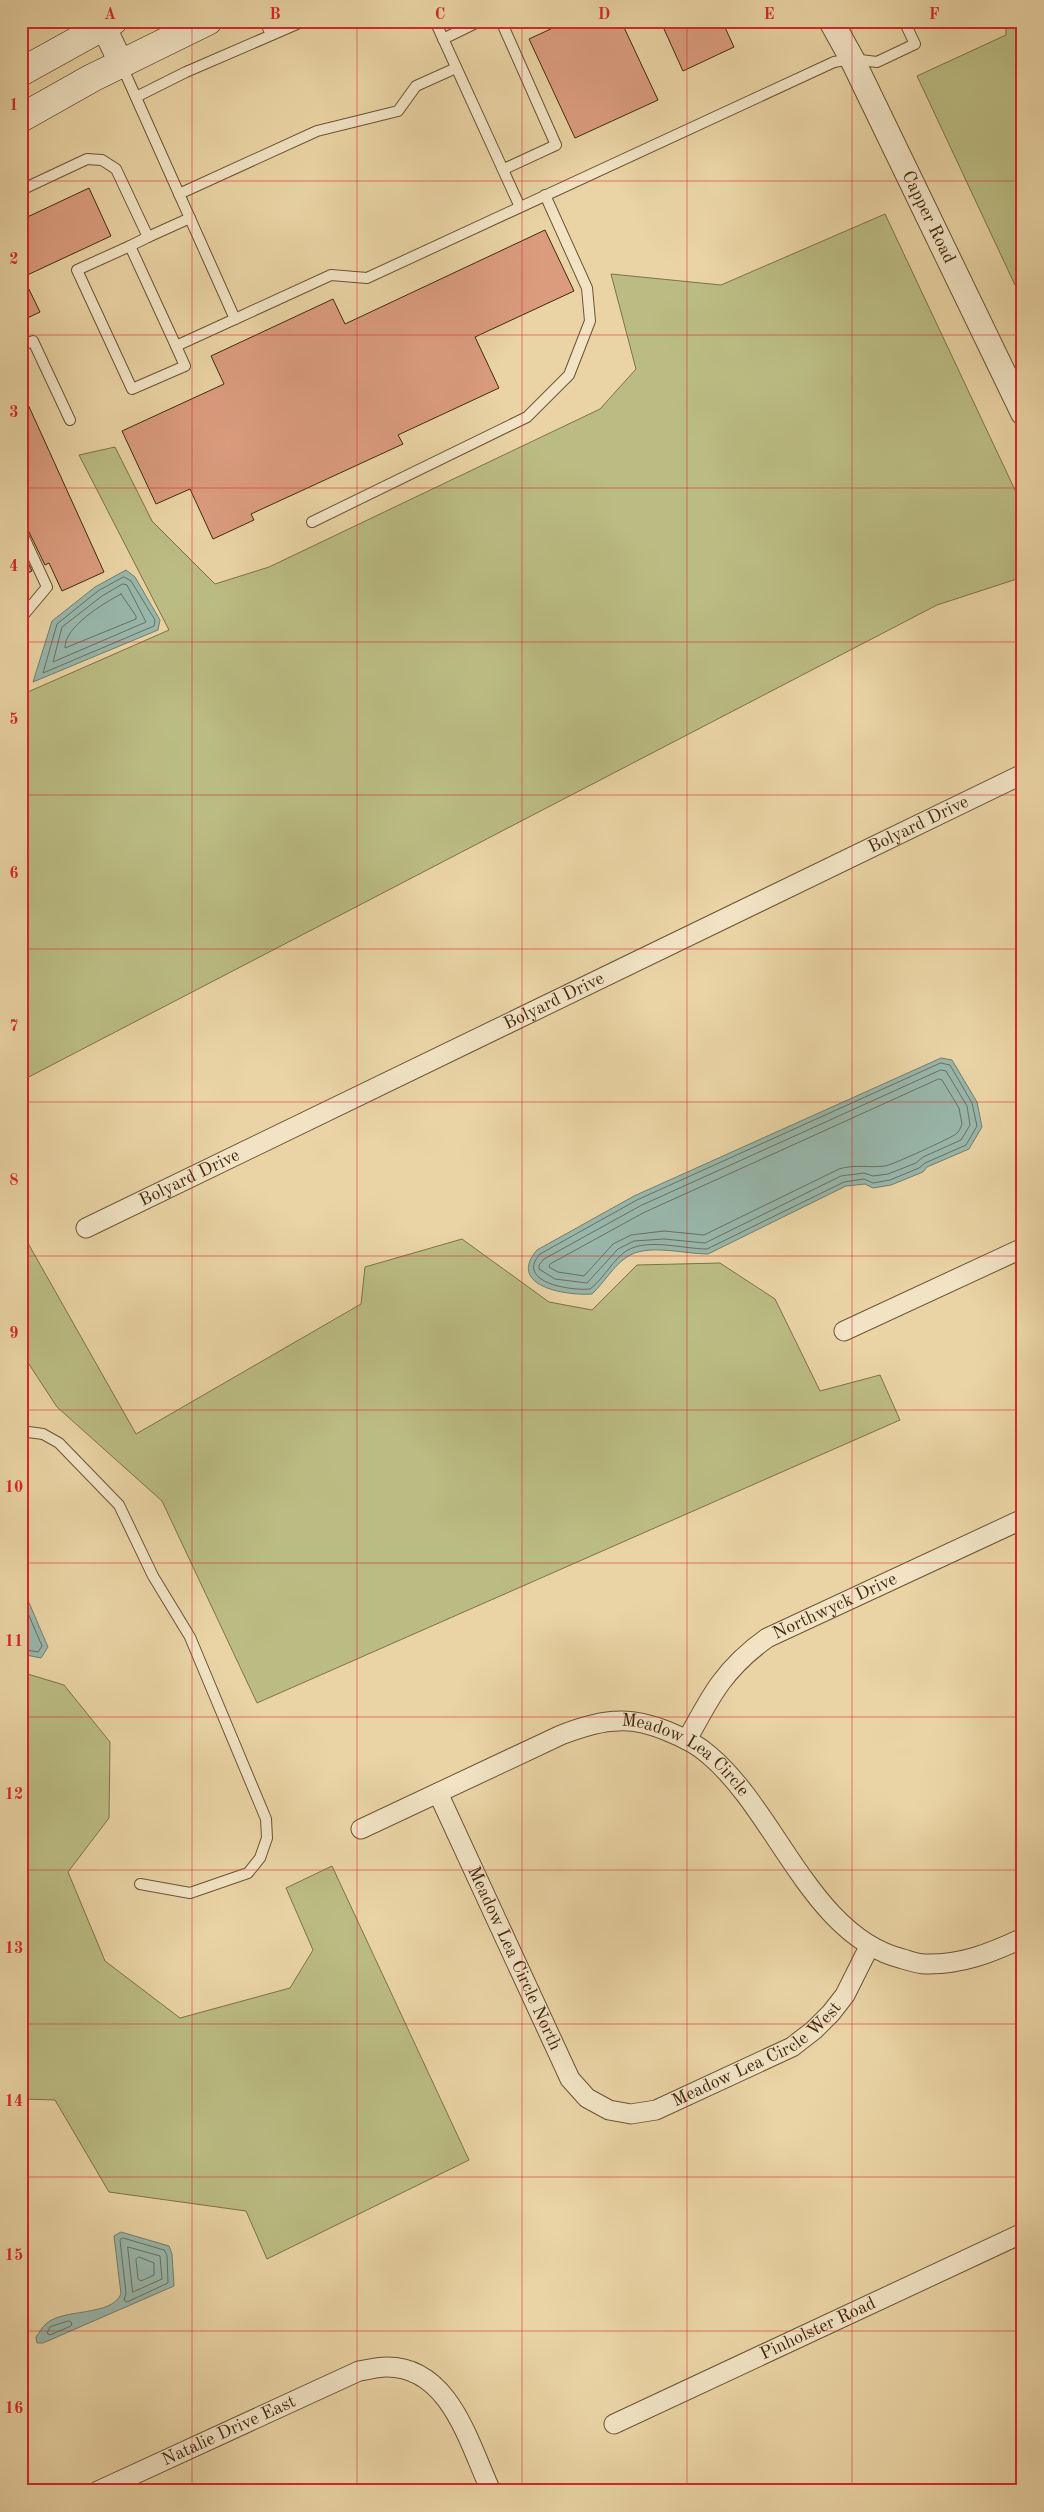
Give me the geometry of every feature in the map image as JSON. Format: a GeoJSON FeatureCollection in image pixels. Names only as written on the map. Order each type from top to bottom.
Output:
{"type":"FeatureCollection","features":[{"type":"Feature","properties":{"kind":"main road"},"geometry":{"type":"LineString","coordinates":[[21,118],[120,63],[208,21]]}},
{"type":"Feature","properties":{"kind":"main road"},"geometry":{"type":"LineString","coordinates":[[21,72],[106,23]]}},
{"type":"Feature","properties":{"kind":"street","name":"Capper Road"},"geometry":{"type":"LineString","coordinates":[[831,21],[852,59],[1023,413]]}},
{"type":"Feature","properties":{"kind":"street"},"geometry":{"type":"LineString","coordinates":[[106,23],[120,63]]}},
{"type":"Feature","properties":{"kind":"street","name":"Bolyard Drive"},"geometry":{"type":"LineString","coordinates":[[86,1228],[1023,774]]}},
{"type":"Feature","properties":{"kind":"street"},"geometry":{"type":"LineString","coordinates":[[844,1331],[1023,1248]]}},
{"type":"Feature","properties":{"kind":"street","name":"Northwyck Drive"},"geometry":{"type":"LineString","coordinates":[[687,1740],[725,1675],[744,1654],[767,1638],[1023,1519]]}},
{"type":"Feature","properties":{"kind":"street","name":"Meadow Lea Circle"},"geometry":{"type":"LineString","coordinates":[[438,1793],[561,1735],[590,1725],[619,1720],[652,1725],[687,1740],[709,1754],[730,1775],[828,1910],[849,1932],[869,1947],[892,1956],[924,1964],[954,1962],[987,1955],[1023,1938]]}},
{"type":"Feature","properties":{"kind":"street"},"geometry":{"type":"LineString","coordinates":[[361,1829],[438,1793]]}},
{"type":"Feature","properties":{"kind":"street","name":"Meadow Lea Circle North"},"geometry":{"type":"LineString","coordinates":[[438,1793],[570,2080],[587,2098],[609,2110]]}},
{"type":"Feature","properties":{"kind":"street","name":"Meadow Lea Circle West"},"geometry":{"type":"LineString","coordinates":[[609,2110],[631,2114],[656,2110],[792,2046],[814,2030],[831,2013],[845,1994],[869,1947]]}},
{"type":"Feature","properties":{"kind":"street","name":"Pinholster Road"},"geometry":{"type":"LineString","coordinates":[[614,2424],[1023,2233]]}},
{"type":"Feature","properties":{"kind":"street","name":"Natalie Drive East"},"geometry":{"type":"LineString","coordinates":[[98,2491],[359,2371],[386,2367],[412,2372],[434,2384],[451,2404],[491,2491]]}},
{"type":"Feature","properties":{"kind":"lane"},"geometry":{"type":"LineString","coordinates":[[265,21],[271,34]]}},
{"type":"Feature","properties":{"kind":"lane"},"geometry":{"type":"LineString","coordinates":[[136,97],[271,34],[304,21]]}},
{"type":"Feature","properties":{"kind":"lane"},"geometry":{"type":"LineString","coordinates":[[435,21],[520,207]]}},
{"type":"Feature","properties":{"kind":"lane"},"geometry":{"type":"LineString","coordinates":[[443,39],[480,21]]}},
{"type":"Feature","properties":{"kind":"lane"},"geometry":{"type":"LineString","coordinates":[[501,21],[556,145],[504,170]]}},
{"type":"Feature","properties":{"kind":"lane"},"geometry":{"type":"LineString","coordinates":[[176,346],[331,275],[367,278],[834,62],[852,59],[877,62],[915,44],[904,21]]}},
{"type":"Feature","properties":{"kind":"lane"},"geometry":{"type":"LineString","coordinates":[[120,63],[235,319]]}},
{"type":"Feature","properties":{"kind":"lane"},"geometry":{"type":"LineString","coordinates":[[179,194],[317,131],[398,111],[416,86],[456,68]]}},
{"type":"Feature","properties":{"kind":"lane"},"geometry":{"type":"LineString","coordinates":[[21,190],[87,159],[102,160],[116,170],[148,237]]}},
{"type":"Feature","properties":{"kind":"lane"},"geometry":{"type":"LineString","coordinates":[[312,522],[526,417],[569,374],[590,321],[587,288],[545,195]]}},
{"type":"Feature","properties":{"kind":"lane"},"geometry":{"type":"LineString","coordinates":[[130,246],[185,366],[132,389],[77,270],[190,218]]}},
{"type":"Feature","properties":{"kind":"lane"},"geometry":{"type":"LineString","coordinates":[[21,346],[33,341],[70,420]]}},
{"type":"Feature","properties":{"kind":"lane"},"geometry":{"type":"LineString","coordinates":[[21,531],[47,587],[21,618]]}},
{"type":"Feature","properties":{"kind":"lane"},"geometry":{"type":"LineString","coordinates":[[21,1431],[27,1430],[43,1434],[59,1443],[119,1505],[152,1576],[190,1637],[266,1819],[267,1838],[260,1858],[248,1873],[190,1893],[140,1884]]}},
{"type":"Feature","properties":{"kind":"green space"},"geometry":{"type":"Polygon","coordinates":[[[1006,21],[1023,21],[1023,302],[917,76],[1006,35],[1006,21]]]}},
{"type":"Feature","properties":{"kind":"green space"},"geometry":{"type":"Polygon","coordinates":[[[885,214],[1023,507],[1023,577],[937,605],[21,1081],[21,695],[169,630],[79,455],[115,447],[152,521],[215,584],[269,567],[600,409],[636,369],[611,274],[721,285],[885,214]]]}},
{"type":"Feature","properties":{"kind":"green space"},"geometry":{"type":"Polygon","coordinates":[[[21,1220],[29,1245],[136,1434],[361,1304],[365,1267],[462,1239],[549,1302],[592,1310],[637,1265],[720,1263],[775,1299],[820,1391],[880,1375],[900,1420],[257,1703],[162,1501],[57,1407],[21,1352],[21,1220]]]}},
{"type":"Feature","properties":{"kind":"green space"},"geometry":{"type":"Polygon","coordinates":[[[21,1672],[64,1685],[110,1742],[109,1818],[68,1872],[105,1961],[180,2018],[290,1988],[313,1950],[286,1888],[332,1866],[469,2160],[267,2259],[246,2211],[109,2192],[55,2100],[21,2099],[21,1672]]]}},
{"type":"Feature","properties":{"kind":"water"},"geometry":{"type":"Polygon","coordinates":[[[126,570],[135,577],[160,620],[158,630],[33,682],[52,621],[95,587],[126,570]]]}},
{"type":"Feature","properties":{"kind":"water"},"geometry":{"type":"Polygon","coordinates":[[[941,1058],[952,1060],[977,1102],[982,1127],[969,1149],[927,1167],[923,1172],[891,1185],[873,1188],[865,1184],[846,1186],[708,1254],[666,1250],[635,1253],[617,1265],[592,1294],[568,1293],[543,1286],[534,1280],[529,1272],[529,1262],[537,1250],[634,1196],[941,1058]]]}},
{"type":"Feature","properties":{"kind":"water"},"geometry":{"type":"Polygon","coordinates":[[[21,1584],[48,1647],[41,1658],[21,1654],[21,1584]]]}},
{"type":"Feature","properties":{"kind":"water"},"geometry":{"type":"Polygon","coordinates":[[[121,2232],[169,2246],[172,2254],[174,2286],[43,2343],[37,2343],[36,2337],[45,2325],[53,2319],[97,2309],[116,2301],[121,2294],[114,2236],[121,2232]]]}},
{"type":"Feature","properties":{"kind":"building"},"geometry":{"type":"Polygon","coordinates":[[[568,21],[621,21],[658,100],[575,138],[529,39],[568,21]]]}},
{"type":"Feature","properties":{"kind":"building"},"geometry":{"type":"Polygon","coordinates":[[[680,21],[722,21],[734,47],[683,71],[664,29],[680,21]]]}},
{"type":"Feature","properties":{"kind":"building"},"geometry":{"type":"Polygon","coordinates":[[[89,188],[111,236],[23,277],[40,312],[21,321],[21,220],[89,188]]]}},
{"type":"Feature","properties":{"kind":"building"},"geometry":{"type":"Polygon","coordinates":[[[545,230],[574,291],[475,337],[499,388],[398,435],[403,444],[251,514],[254,520],[213,539],[190,489],[156,504],[122,431],[224,384],[211,356],[333,299],[345,324],[545,230]]]}},
{"type":"Feature","properties":{"kind":"building"},"geometry":{"type":"Polygon","coordinates":[[[21,389],[104,572],[62,591],[49,563],[45,565],[27,528],[21,524],[21,389]]]}},
{"type":"Feature","properties":{"kind":"building"},"geometry":{"type":"Polygon","coordinates":[[[21,548],[32,571],[21,576],[21,548]]]}}]}
